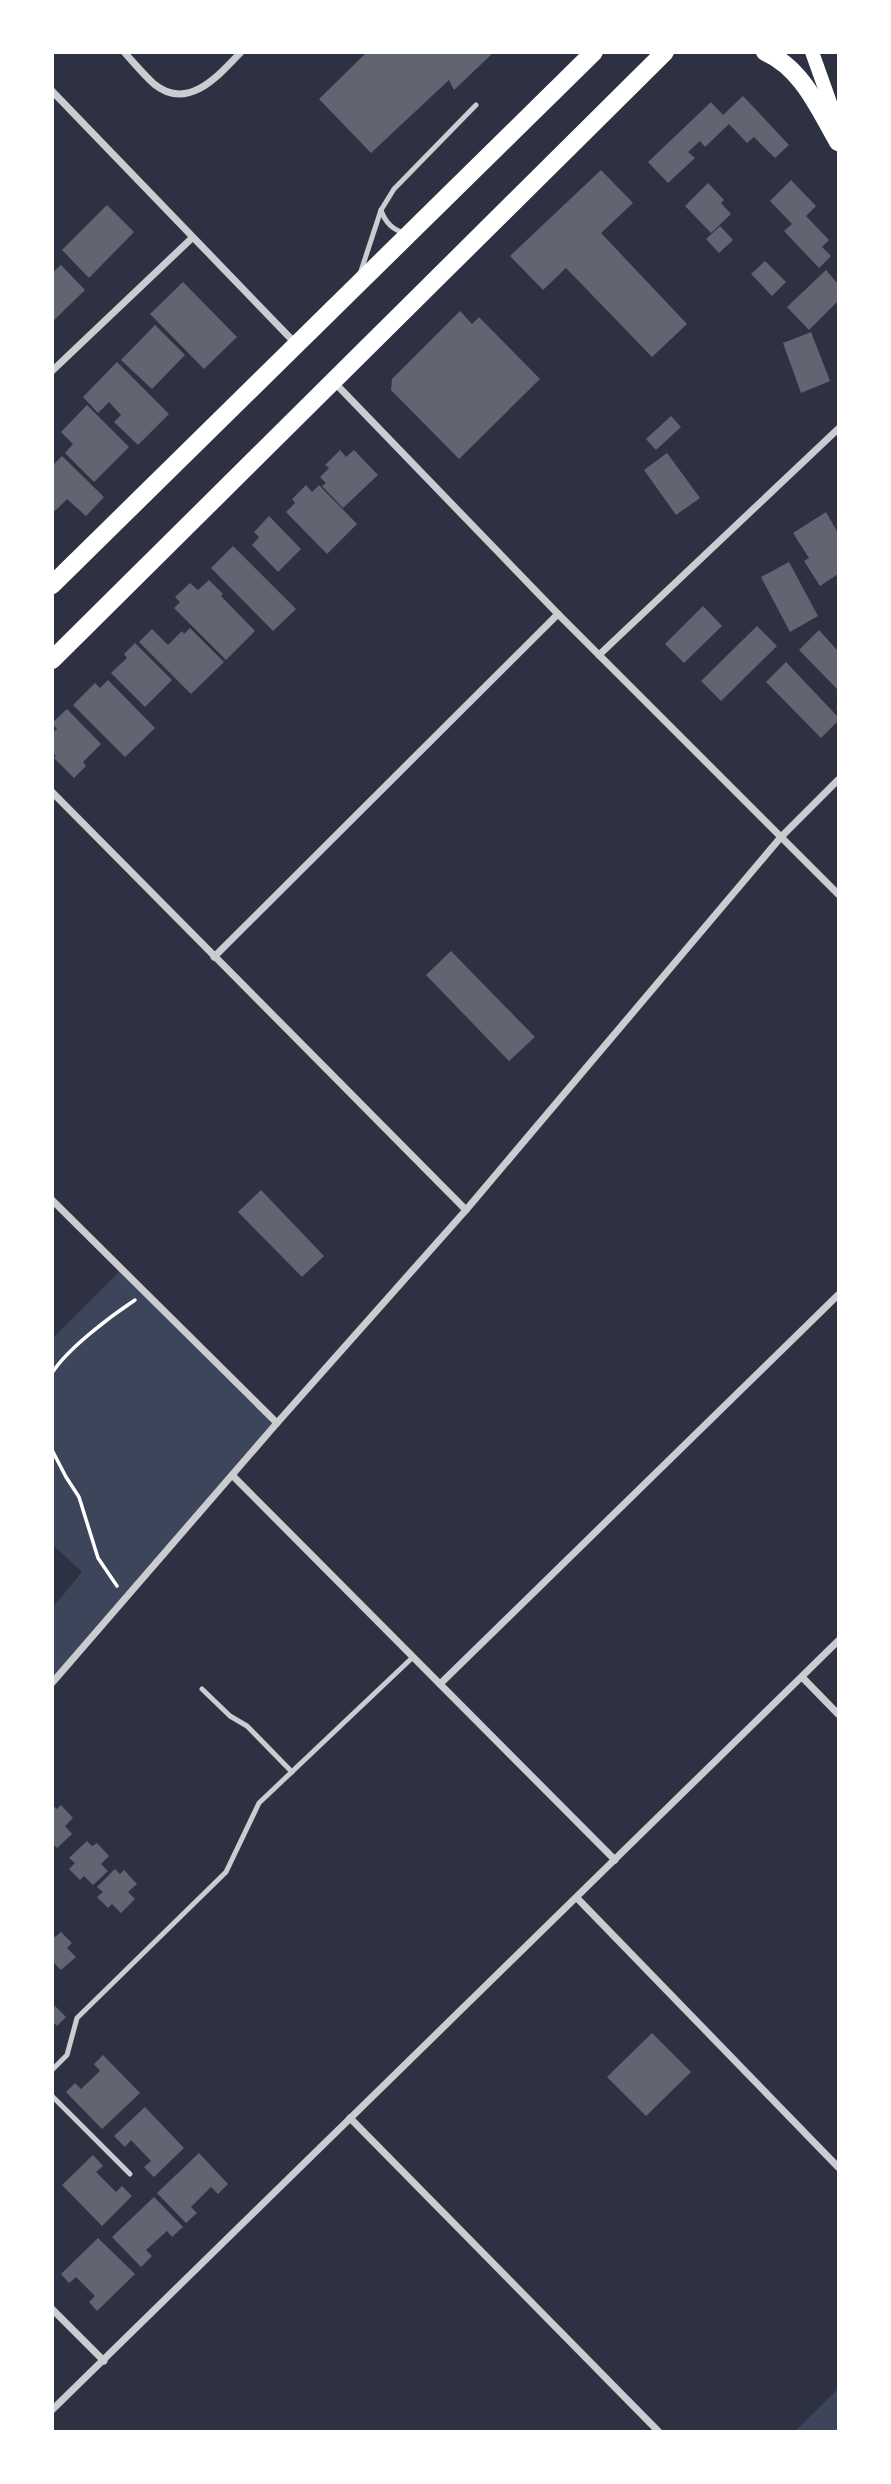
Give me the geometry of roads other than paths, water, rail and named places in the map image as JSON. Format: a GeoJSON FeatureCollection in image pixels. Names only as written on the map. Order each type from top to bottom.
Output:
{"type":"FeatureCollection","features":[{"type":"Feature","properties":{"kind":"main road"},"geometry":{"type":"LineString","coordinates":[[52,660],[665,52]]}},
{"type":"Feature","properties":{"kind":"main road"},"geometry":{"type":"LineString","coordinates":[[649,68],[681,52]]}},
{"type":"Feature","properties":{"kind":"main road"},"geometry":{"type":"LineString","coordinates":[[765,52],[789,66],[810,93],[838,142]]}},
{"type":"Feature","properties":{"kind":"main road"},"geometry":{"type":"LineString","coordinates":[[812,52],[838,125]]}},
{"type":"Feature","properties":{"kind":"main road"},"geometry":{"type":"LineString","coordinates":[[52,585],[592,55]]}},
{"type":"Feature","properties":{"kind":"street"},"geometry":{"type":"LineString","coordinates":[[124,52],[156,86],[175,93],[191,93],[210,83],[242,52]]}},
{"type":"Feature","properties":{"kind":"street"},"geometry":{"type":"LineString","coordinates":[[52,91],[297,346]]}},
{"type":"Feature","properties":{"kind":"street"},"geometry":{"type":"LineString","coordinates":[[52,371],[192,238]]}},
{"type":"Feature","properties":{"kind":"street"},"geometry":{"type":"LineString","coordinates":[[333,382],[558,614],[838,894]]}},
{"type":"Feature","properties":{"kind":"street"},"geometry":{"type":"LineString","coordinates":[[599,655],[838,429]]}},
{"type":"Feature","properties":{"kind":"street"},"geometry":{"type":"LineString","coordinates":[[214,957],[558,614]]}},
{"type":"Feature","properties":{"kind":"street"},"geometry":{"type":"LineString","coordinates":[[52,1683],[466,1210],[781,837],[838,780]]}},
{"type":"Feature","properties":{"kind":"street"},"geometry":{"type":"LineString","coordinates":[[52,793],[466,1210]]}},
{"type":"Feature","properties":{"kind":"street"},"geometry":{"type":"LineString","coordinates":[[52,1200],[277,1423]]}},
{"type":"Feature","properties":{"kind":"street"},"geometry":{"type":"LineString","coordinates":[[440,1684],[838,1295]]}},
{"type":"Feature","properties":{"kind":"street"},"geometry":{"type":"LineString","coordinates":[[233,1476],[615,1860]]}},
{"type":"Feature","properties":{"kind":"street"},"geometry":{"type":"LineString","coordinates":[[52,2410],[838,1641]]}},
{"type":"Feature","properties":{"kind":"street"},"geometry":{"type":"LineString","coordinates":[[802,1677],[838,1714]]}},
{"type":"Feature","properties":{"kind":"street"},"geometry":{"type":"LineString","coordinates":[[577,1898],[838,2167]]}},
{"type":"Feature","properties":{"kind":"street"},"geometry":{"type":"LineString","coordinates":[[350,2118],[659,2431]]}},
{"type":"Feature","properties":{"kind":"street"},"geometry":{"type":"LineString","coordinates":[[52,2309],[104,2361]]}},
{"type":"Feature","properties":{"kind":"lane"},"geometry":{"type":"LineString","coordinates":[[356,288],[381,210],[394,189],[476,105]]}},
{"type":"Feature","properties":{"kind":"lane"},"geometry":{"type":"LineString","coordinates":[[381,210],[383,218],[395,230],[411,233]]}},
{"type":"Feature","properties":{"kind":"lane"},"geometry":{"type":"LineString","coordinates":[[52,2070],[67,2055],[77,2018],[226,1872],[259,1803],[413,1657]]}},
{"type":"Feature","properties":{"kind":"lane"},"geometry":{"type":"LineString","coordinates":[[202,1689],[230,1716],[247,1726],[292,1772]]}},
{"type":"Feature","properties":{"kind":"lane"},"geometry":{"type":"LineString","coordinates":[[52,2096],[130,2174]]}}]}
